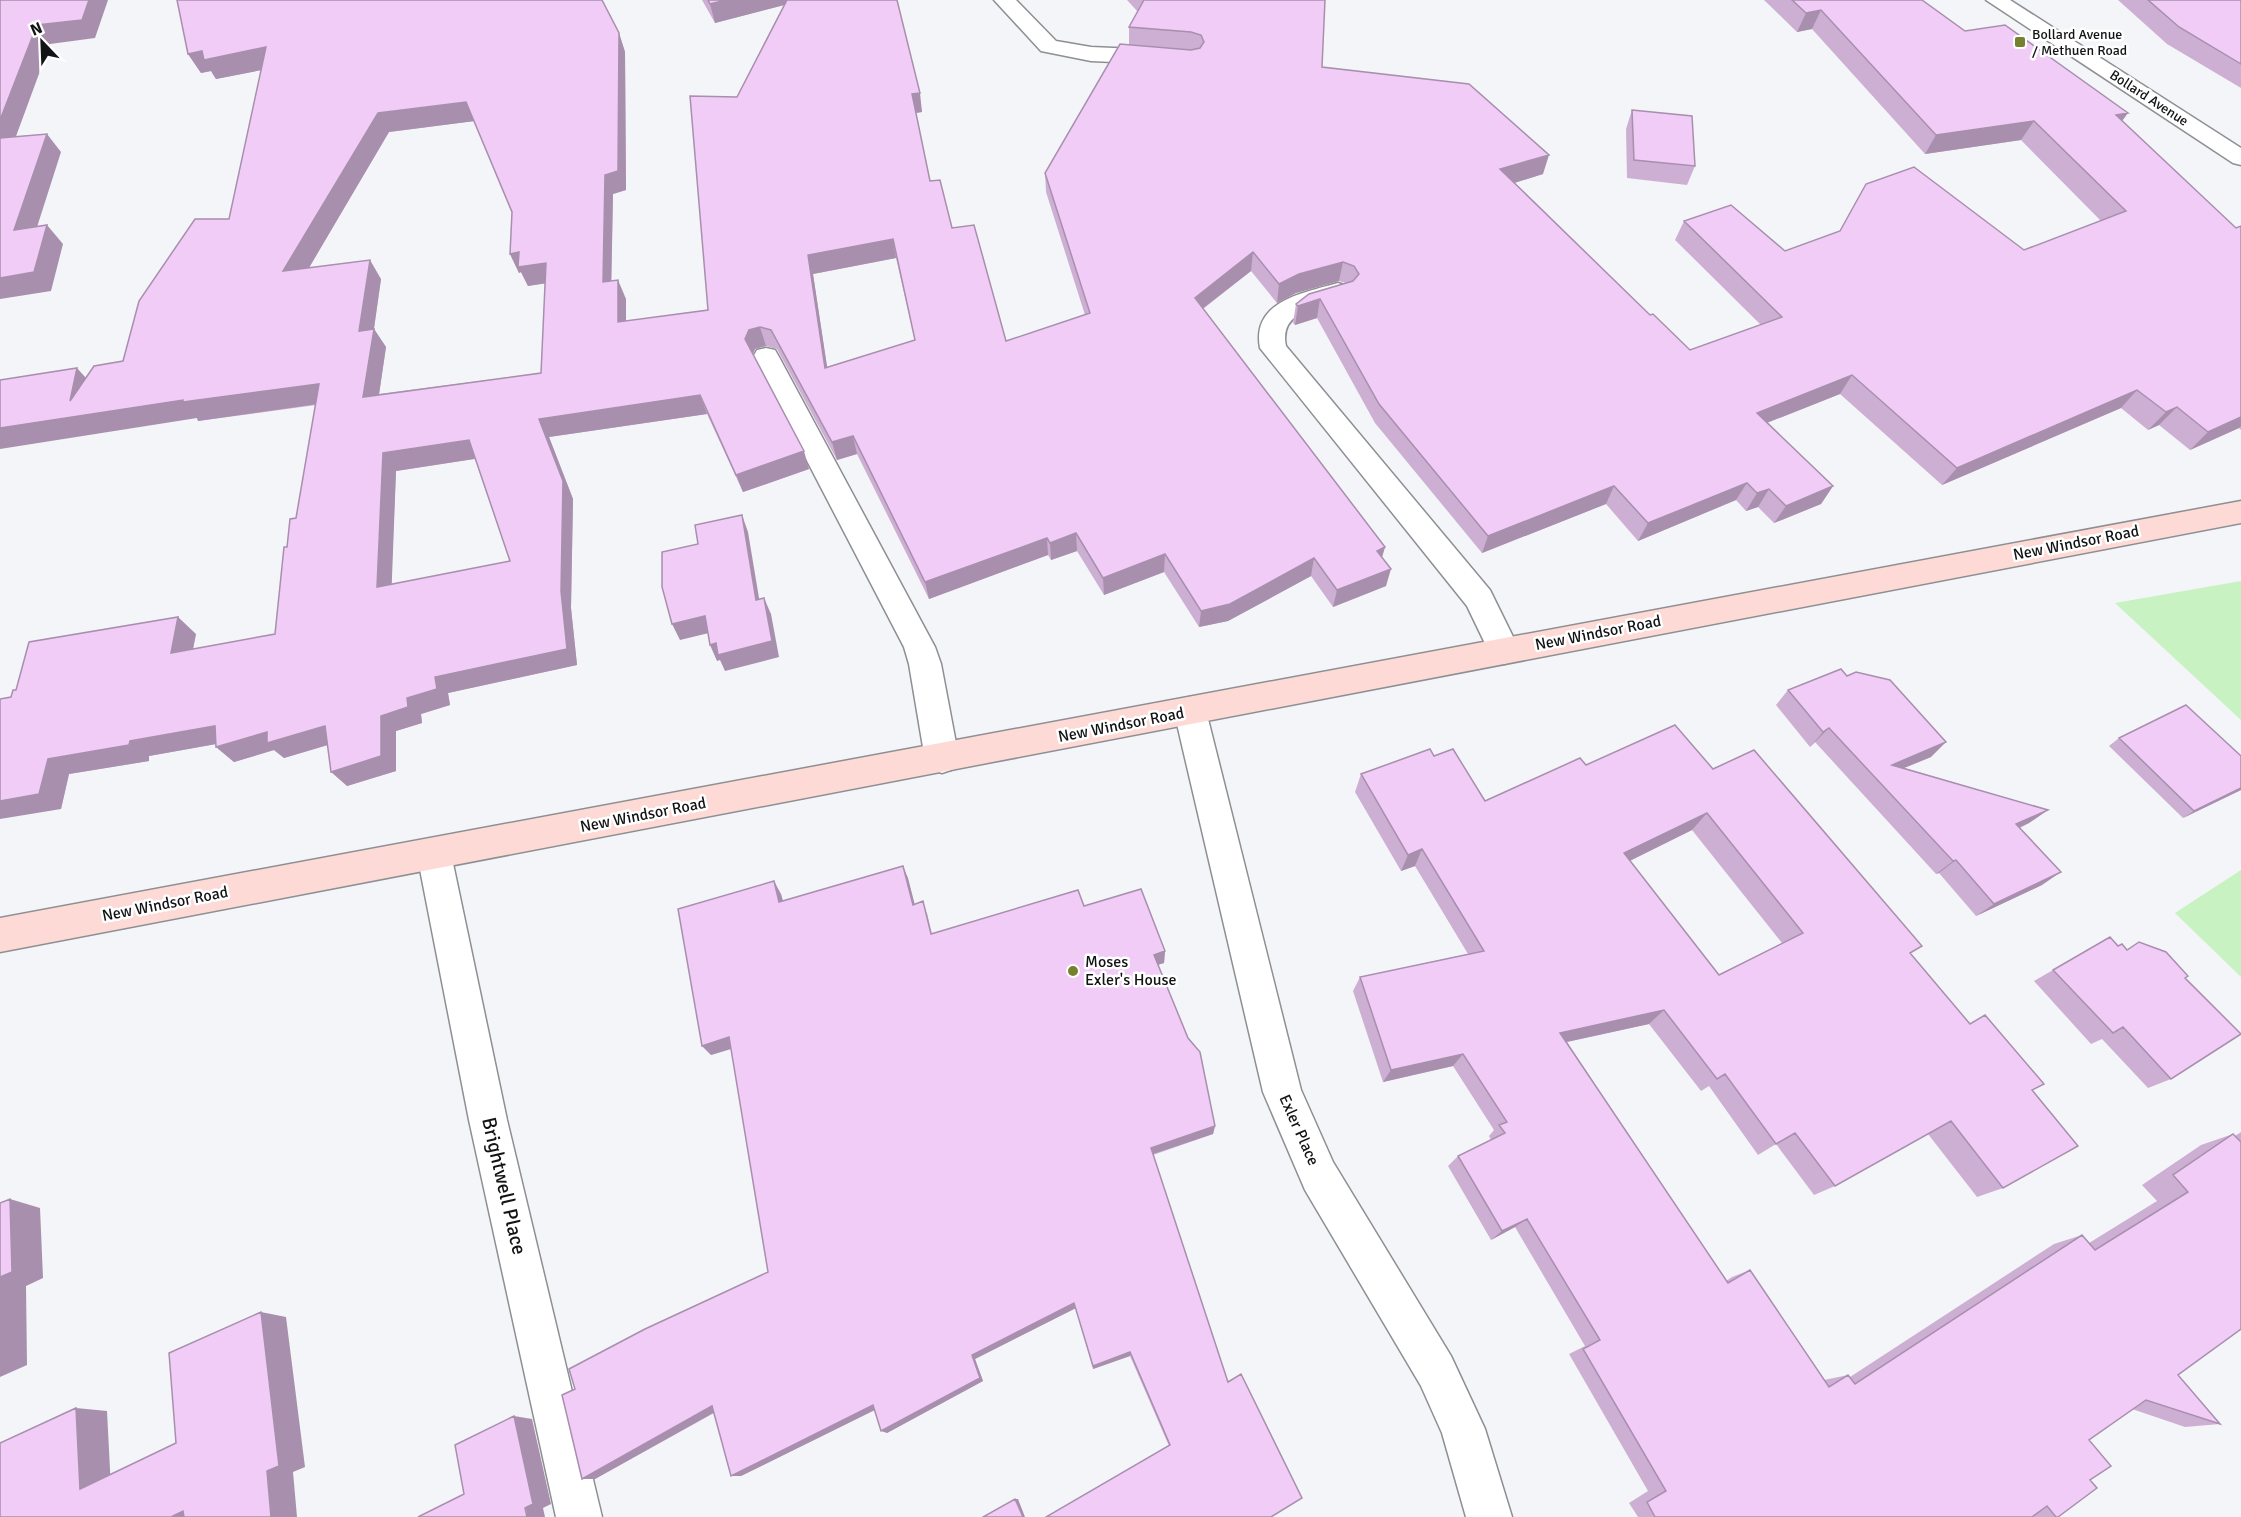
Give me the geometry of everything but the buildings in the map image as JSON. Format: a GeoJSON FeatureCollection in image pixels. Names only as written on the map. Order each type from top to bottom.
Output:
{"type":"FeatureCollection","features":[{"type":"Feature","properties":{"kind":"main road","name":"New Windsor Road"},"geometry":{"type":"LineString","coordinates":[[0,935],[2241,512]]}},
{"type":"Feature","properties":{"kind":"street"},"geometry":{"type":"LineString","coordinates":[[1004,0],[1049,46],[1090,54],[1179,59]]}},
{"type":"Feature","properties":{"kind":"street","name":"Bollard Avenue"},"geometry":{"type":"LineString","coordinates":[[1996,0],[2241,158]]}},
{"type":"Feature","properties":{"kind":"street"},"geometry":{"type":"LineString","coordinates":[[1340,292],[1284,310],[1270,325],[1268,337],[1273,348],[1479,599],[1504,651]]}},
{"type":"Feature","properties":{"kind":"street"},"geometry":{"type":"LineString","coordinates":[[766,357],[919,647],[925,664],[942,759]]}},
{"type":"Feature","properties":{"kind":"street","name":"Exler Place"},"geometry":{"type":"LineString","coordinates":[[1190,711],[1282,1092],[1319,1176],[1436,1371],[1463,1429],[1490,1517]]}},
{"type":"Feature","properties":{"kind":"street","name":"Brightwell Place"},"geometry":{"type":"LineString","coordinates":[[434,854],[488,1120],[579,1517]]}},
{"type":"Feature","properties":{"kind":"green space"},"geometry":{"type":"Polygon","coordinates":[[[2241,581],[2241,720],[2115,603],[2241,581]]]}},
{"type":"Feature","properties":{"kind":"green space"},"geometry":{"type":"Polygon","coordinates":[[[2241,870],[2241,977],[2175,913],[2241,870]]]}},
{"type":"Feature","properties":{"kind":"place","name":"Bollard Avenue / Methuen Road"},"geometry":{"type":"Point","coordinates":[2020,42]}},
{"type":"Feature","properties":{"kind":"place","name":"Moses Exler's House"},"geometry":{"type":"Point","coordinates":[1073,971]}}]}
